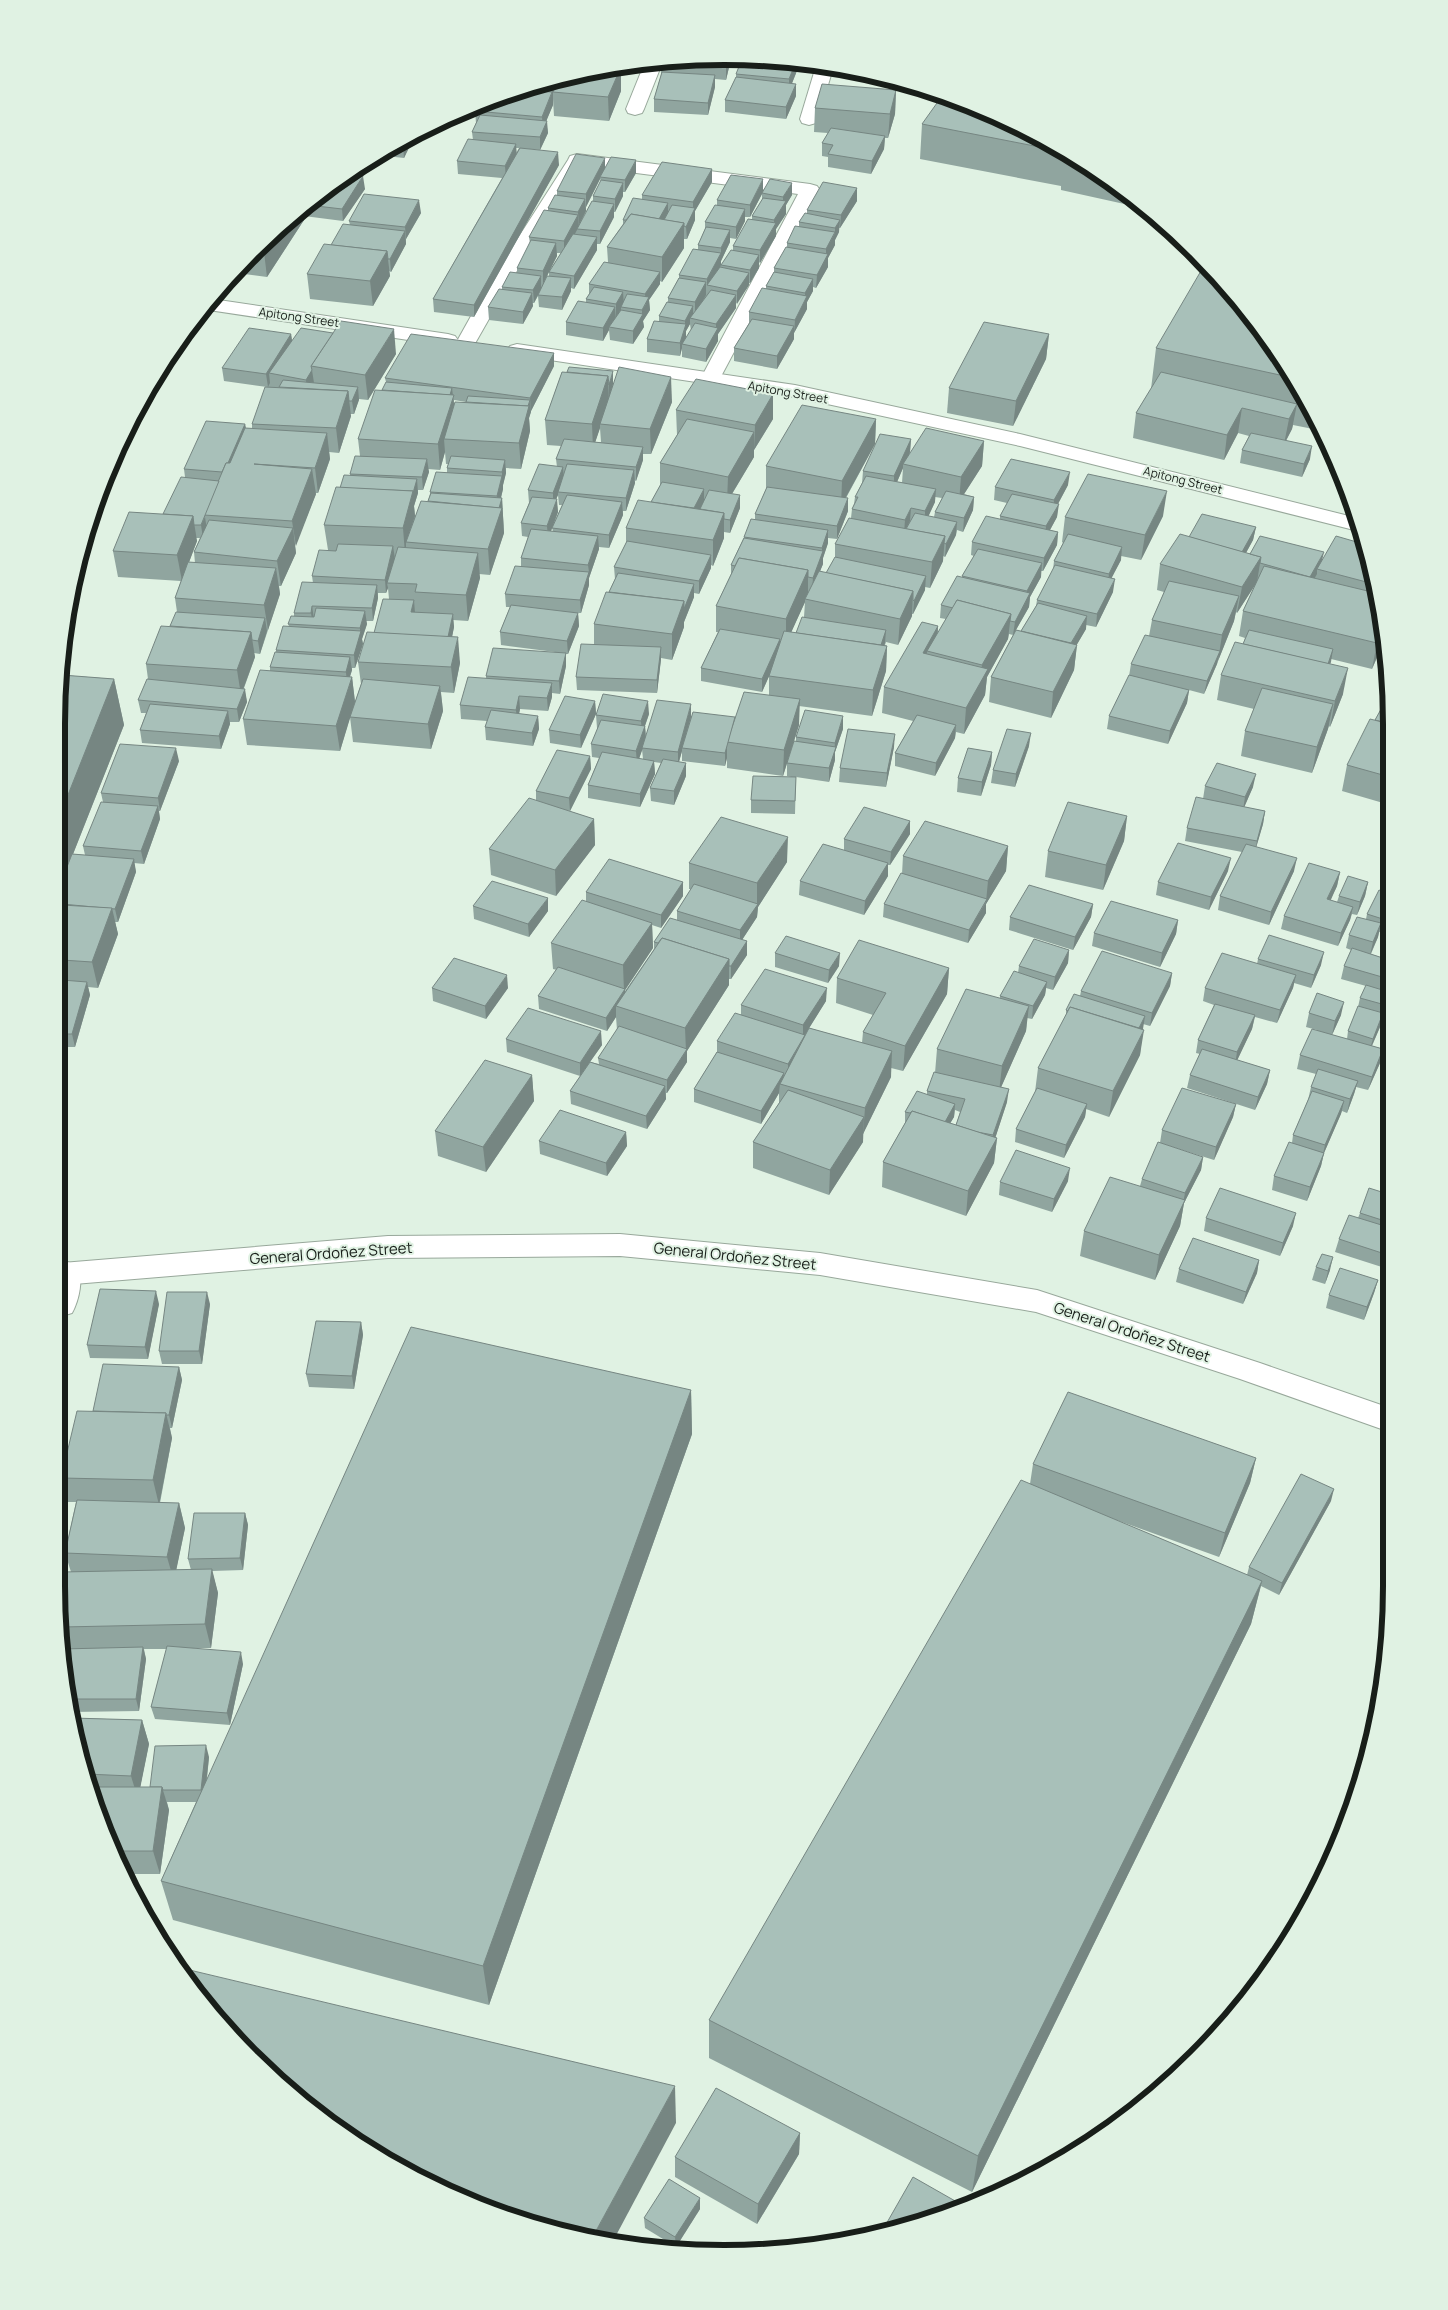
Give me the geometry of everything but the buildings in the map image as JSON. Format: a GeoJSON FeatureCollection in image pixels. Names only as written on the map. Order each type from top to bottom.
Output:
{"type":"FeatureCollection","features":[{"type":"Feature","properties":{"kind":"street"},"geometry":{"type":"LineString","coordinates":[[635,109],[651,70]]}},
{"type":"Feature","properties":{"kind":"street"},"geometry":{"type":"LineString","coordinates":[[810,119],[822,73]]}},
{"type":"Feature","properties":{"kind":"street"},"geometry":{"type":"LineString","coordinates":[[481,345],[500,282],[577,160],[810,190],[710,380]]}},
{"type":"Feature","properties":{"kind":"street","name":"Apitong Street"},"geometry":{"type":"LineString","coordinates":[[216,305],[710,380],[795,391],[1020,440],[1352,524]]}},
{"type":"Feature","properties":{"kind":"street","name":"General Ordoñez Street"},"geometry":{"type":"LineString","coordinates":[[65,1274],[388,1247],[620,1245],[820,1264],[1037,1301],[1250,1371],[1383,1418]]}}]}
